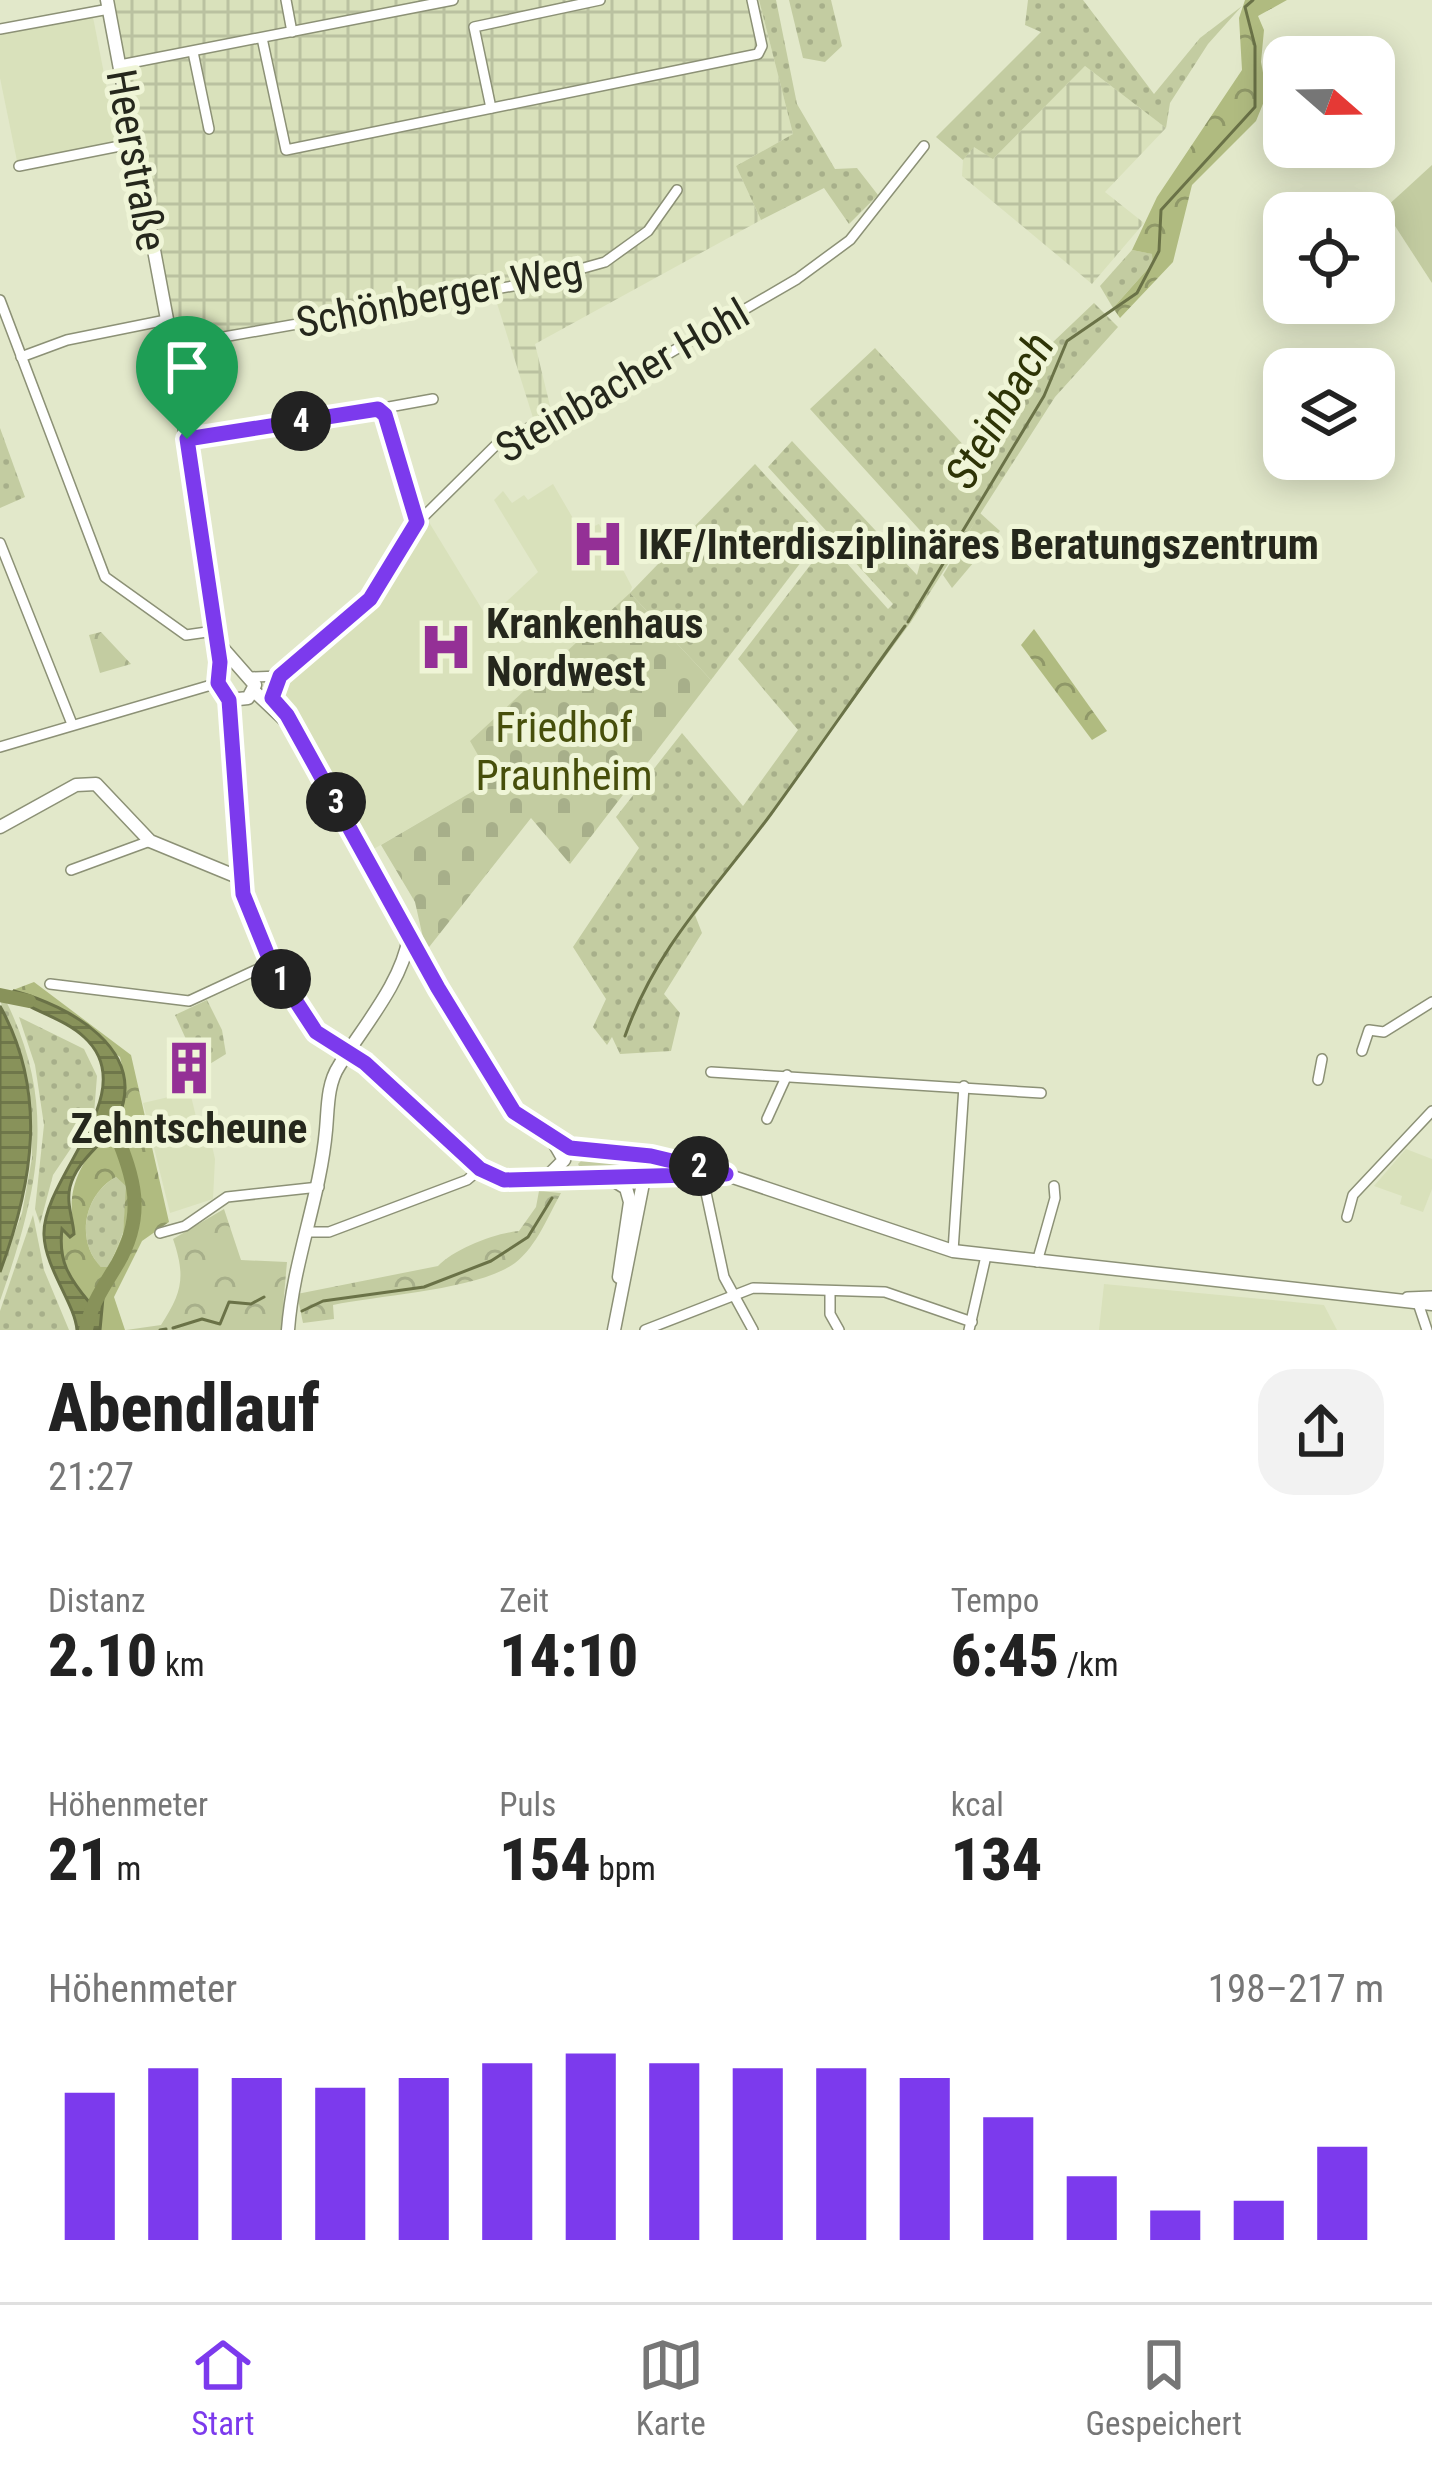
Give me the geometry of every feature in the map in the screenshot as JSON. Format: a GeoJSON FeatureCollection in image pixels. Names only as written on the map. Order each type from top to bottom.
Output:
{"type":"FeatureCollection","features":[{"type":"Feature","properties":{"kind":"main road","name":"Heerstraße"},"geometry":{"type":"LineString","coordinates":[[108,4],[172,346],[218,679]]}},
{"type":"Feature","properties":{"kind":"main road"},"geometry":{"type":"LineString","coordinates":[[214,631],[234,664],[290,724],[503,1098],[561,1148],[562,1165],[538,1183]]}},
{"type":"Feature","properties":{"kind":"main road"},"geometry":{"type":"LineString","coordinates":[[234,664],[218,679],[229,700],[240,878],[271,963],[316,1032],[350,1053],[480,1169],[504,1180],[538,1183],[726,1174]]}},
{"type":"Feature","properties":{"kind":"main road"},"geometry":{"type":"LineString","coordinates":[[229,700],[245,700],[254,686]]}},
{"type":"Feature","properties":{"kind":"main road"},"geometry":{"type":"LineString","coordinates":[[0,827],[87,783],[105,791],[150,841],[240,878]]}},
{"type":"Feature","properties":{"kind":"main road"},"geometry":{"type":"LineString","coordinates":[[289,1330],[292,1284],[319,1187],[330,1088],[409,936]]}},
{"type":"Feature","properties":{"kind":"main road"},"geometry":{"type":"LineString","coordinates":[[551,1139],[726,1174],[952,1251],[1427,1301]]}},
{"type":"Feature","properties":{"kind":"main road"},"geometry":{"type":"LineString","coordinates":[[588,1178],[577,1172],[574,1161],[601,1152]]}},
{"type":"Feature","properties":{"kind":"main road"},"geometry":{"type":"LineString","coordinates":[[624,1153],[647,1176]]}},
{"type":"Feature","properties":{"kind":"main road"},"geometry":{"type":"LineString","coordinates":[[613,1330],[647,1176]]}},
{"type":"Feature","properties":{"kind":"main road"},"geometry":{"type":"LineString","coordinates":[[607,1177],[626,1188],[630,1202],[613,1330]]}},
{"type":"Feature","properties":{"kind":"street"},"geometry":{"type":"LineString","coordinates":[[286,0],[292,32]]}},
{"type":"Feature","properties":{"kind":"street"},"geometry":{"type":"LineString","coordinates":[[120,65],[453,0]]}},
{"type":"Feature","properties":{"kind":"street"},"geometry":{"type":"LineString","coordinates":[[491,109],[474,27],[600,0]]}},
{"type":"Feature","properties":{"kind":"street"},"geometry":{"type":"LineString","coordinates":[[262,38],[286,150],[758,54],[762,46],[752,0]]}},
{"type":"Feature","properties":{"kind":"street"},"geometry":{"type":"LineString","coordinates":[[0,26],[108,4]]}},
{"type":"Feature","properties":{"kind":"street"},"geometry":{"type":"LineString","coordinates":[[194,52],[209,129]]}},
{"type":"Feature","properties":{"kind":"street"},"geometry":{"type":"LineString","coordinates":[[19,166],[135,143]]}},
{"type":"Feature","properties":{"kind":"street","name":"Steinbacher Hohl"},"geometry":{"type":"LineString","coordinates":[[254,686],[278,679],[370,599],[417,522],[497,444],[631,376],[797,279],[840,248],[924,146]]}},
{"type":"Feature","properties":{"kind":"street","name":"Schönberger Weg"},"geometry":{"type":"LineString","coordinates":[[172,346],[530,283],[605,262],[648,231],[677,190]]}},
{"type":"Feature","properties":{"kind":"street"},"geometry":{"type":"LineString","coordinates":[[0,299],[105,577],[186,635],[214,631]]}},
{"type":"Feature","properties":{"kind":"street"},"geometry":{"type":"LineString","coordinates":[[21,357],[115,328],[166,320]]}},
{"type":"Feature","properties":{"kind":"street"},"geometry":{"type":"LineString","coordinates":[[187,439],[433,399]]}},
{"type":"Feature","properties":{"kind":"street"},"geometry":{"type":"LineString","coordinates":[[378,409],[385,415],[417,522]]}},
{"type":"Feature","properties":{"kind":"street"},"geometry":{"type":"LineString","coordinates":[[0,543],[71,724]]}},
{"type":"Feature","properties":{"kind":"street"},"geometry":{"type":"LineString","coordinates":[[0,747],[71,724],[121,715],[218,679]]}},
{"type":"Feature","properties":{"kind":"street"},"geometry":{"type":"LineString","coordinates":[[278,679],[272,698],[290,724]]}},
{"type":"Feature","properties":{"kind":"street"},"geometry":{"type":"LineString","coordinates":[[71,870],[150,841]]}},
{"type":"Feature","properties":{"kind":"street"},"geometry":{"type":"LineString","coordinates":[[50,984],[128,991],[171,1003],[189,1001],[271,963]]}},
{"type":"Feature","properties":{"kind":"street"},"geometry":{"type":"LineString","coordinates":[[1362,1051],[1369,1030],[1384,1032],[1432,1002]]}},
{"type":"Feature","properties":{"kind":"street"},"geometry":{"type":"LineString","coordinates":[[1318,1080],[1322,1059]]}},
{"type":"Feature","properties":{"kind":"street"},"geometry":{"type":"LineString","coordinates":[[711,1072],[1041,1093]]}},
{"type":"Feature","properties":{"kind":"street"},"geometry":{"type":"LineString","coordinates":[[767,1119],[788,1075]]}},
{"type":"Feature","properties":{"kind":"street"},"geometry":{"type":"LineString","coordinates":[[952,1251],[964,1086]]}},
{"type":"Feature","properties":{"kind":"street"},"geometry":{"type":"LineString","coordinates":[[1348,1217],[1353,1195],[1432,1111]]}},
{"type":"Feature","properties":{"kind":"street"},"geometry":{"type":"LineString","coordinates":[[308,1232],[329,1232],[466,1180],[480,1169]]}},
{"type":"Feature","properties":{"kind":"street"},"geometry":{"type":"LineString","coordinates":[[702,1174],[732,1294],[753,1330]]}},
{"type":"Feature","properties":{"kind":"street"},"geometry":{"type":"LineString","coordinates":[[1037,1262],[1054,1186]]}},
{"type":"Feature","properties":{"kind":"street"},"geometry":{"type":"LineString","coordinates":[[160,1233],[185,1226],[227,1198],[319,1187]]}},
{"type":"Feature","properties":{"kind":"street"},"geometry":{"type":"LineString","coordinates":[[645,1330],[753,1288],[830,1294],[885,1292],[970,1326],[986,1256]]}},
{"type":"Feature","properties":{"kind":"street"},"geometry":{"type":"LineString","coordinates":[[830,1294],[830,1314],[839,1330]]}},
{"type":"Feature","properties":{"kind":"street"},"geometry":{"type":"LineString","coordinates":[[1427,1301],[1427,1330]]}},
{"type":"Feature","properties":{"kind":"shaded area"},"geometry":{"type":"Polygon","coordinates":[[[107,0],[759,0],[793,134],[736,166],[761,220],[535,344],[552,414],[534,421],[495,297],[170,341],[107,0]]]}},
{"type":"Feature","properties":{"kind":"shaded area"},"geometry":{"type":"Polygon","coordinates":[[[93,17],[117,141],[17,161],[0,78],[0,35],[93,17]]]}},
{"type":"Feature","properties":{"kind":"shaded area"},"geometry":{"type":"Polygon","coordinates":[[[1085,66],[1166,128],[1105,192],[1144,223],[1092,284],[962,176],[963,160],[974,146],[994,158],[1085,66]]]}},
{"type":"Feature","properties":{"kind":"shaded area","name":"Krankenhaus Nordwest"},"geometry":{"type":"Polygon","coordinates":[[[553,484],[581,532],[599,524],[632,587],[630,593],[492,780],[372,850],[336,779],[283,703],[287,674],[369,610],[411,535],[427,519],[488,619],[538,572],[494,500],[503,491],[512,503],[524,495],[528,500],[553,484]]]}},
{"type":"Feature","properties":{"kind":"shaded area"},"geometry":{"type":"Polygon","coordinates":[[[14,991],[79,1020],[113,1051],[123,1071],[125,1093],[118,1118],[74,1177],[69,1205],[74,1234],[70,1237],[62,1229],[61,1240],[66,1268],[89,1302],[104,1287],[100,1330],[77,1330],[44,1235],[58,1187],[98,1108],[103,1083],[100,1059],[76,1030],[20,1001],[11,995],[14,991]]]}},
{"type":"Feature","properties":{"kind":"shaded area"},"geometry":{"type":"Polygon","coordinates":[[[0,1006],[25,1072],[30,1138],[21,1205],[0,1272],[0,1006]]]}},
{"type":"Feature","properties":{"kind":"shaded area"},"geometry":{"type":"Polygon","coordinates":[[[190,1092],[197,1121],[206,1119],[215,1159],[213,1199],[170,1213],[143,1103],[190,1092]]]}},
{"type":"Feature","properties":{"kind":"shaded area"},"geometry":{"type":"Polygon","coordinates":[[[1406,1149],[1432,1159],[1432,1189],[1423,1212],[1400,1204],[1402,1196],[1374,1186],[1406,1149]]]}},
{"type":"Feature","properties":{"kind":"shaded area"},"geometry":{"type":"Polygon","coordinates":[[[1104,1284],[1324,1305],[1337,1330],[1099,1330],[1104,1284]]]}},
{"type":"Feature","properties":{"kind":"green space"},"geometry":{"type":"Polygon","coordinates":[[[759,0],[776,0],[797,104],[835,169],[857,168],[878,195],[849,224],[824,188],[761,220],[736,166],[793,134],[759,0]]]}},
{"type":"Feature","properties":{"kind":"green space"},"geometry":{"type":"Polygon","coordinates":[[[789,0],[831,0],[842,46],[825,62],[803,58],[789,0]]]}},
{"type":"Feature","properties":{"kind":"green space"},"geometry":{"type":"Polygon","coordinates":[[[1028,0],[1083,0],[1154,94],[1200,38],[1242,6],[1208,44],[1170,103],[1166,128],[1085,66],[993,159],[974,147],[963,160],[936,137],[1041,32],[1025,25],[1028,0]]]}},
{"type":"Feature","properties":{"kind":"green space"},"geometry":{"type":"Polygon","coordinates":[[[1245,0],[1287,0],[1258,16],[1264,30],[1263,104],[1256,121],[1192,185],[1173,262],[1120,318],[1113,308],[1153,263],[1152,254],[1132,250],[1157,197],[1242,70],[1239,18],[1245,0]]]}},
{"type":"Feature","properties":{"kind":"green space"},"geometry":{"type":"Polygon","coordinates":[[[1432,165],[1432,283],[1395,226],[1395,199],[1432,165]]]}},
{"type":"Feature","properties":{"kind":"green space"},"geometry":{"type":"Polygon","coordinates":[[[1132,250],[1153,254],[1153,263],[1113,308],[1100,286],[1132,250]]]}},
{"type":"Feature","properties":{"kind":"green space"},"geometry":{"type":"Polygon","coordinates":[[[1094,303],[1118,327],[1055,397],[911,622],[695,915],[702,933],[664,994],[680,1013],[671,1051],[620,1054],[612,1037],[607,1045],[593,1027],[606,999],[573,947],[639,848],[616,817],[682,733],[743,806],[798,730],[738,659],[828,542],[888,609],[893,604],[768,467],[792,441],[917,575],[927,538],[810,409],[875,348],[978,461],[990,446],[1011,382],[1094,303]]]}},
{"type":"Feature","properties":{"kind":"green space"},"geometry":{"type":"Polygon","coordinates":[[[0,428],[25,497],[0,508],[0,428]]]}},
{"type":"Feature","properties":{"kind":"green space"},"geometry":{"type":"Polygon","coordinates":[[[755,464],[821,536],[711,680],[630,593],[755,464]]]}},
{"type":"Feature","properties":{"kind":"green space"},"geometry":{"type":"Polygon","coordinates":[[[980,513],[1000,531],[952,588],[943,575],[980,513]]]}},
{"type":"Feature","properties":{"kind":"green space","name":"Friedhof Praunheim"},"geometry":{"type":"Polygon","coordinates":[[[630,593],[711,680],[570,864],[531,818],[426,951],[415,902],[381,845],[492,780],[470,741],[630,593]]]}},
{"type":"Feature","properties":{"kind":"green space"},"geometry":{"type":"Polygon","coordinates":[[[1034,629],[1107,731],[1092,740],[1021,645],[1034,629]]]}},
{"type":"Feature","properties":{"kind":"green space"},"geometry":{"type":"Polygon","coordinates":[[[101,632],[131,664],[100,673],[89,635],[101,632]]]}},
{"type":"Feature","properties":{"kind":"green space"},"geometry":{"type":"Polygon","coordinates":[[[34,982],[131,1055],[169,1222],[142,1241],[114,1297],[125,1330],[100,1330],[103,1289],[89,1303],[67,1269],[61,1241],[62,1229],[67,1233],[74,1228],[72,1201],[77,1178],[119,1105],[120,1057],[32,996],[13,990],[34,982]],[[116,1177],[90,1206],[88,1244],[101,1267],[109,1267],[123,1234],[126,1186],[116,1177]]]}},
{"type":"Feature","properties":{"kind":"green space"},"geometry":{"type":"Polygon","coordinates":[[[0,1000],[6,1001],[33,1078],[37,1151],[24,1224],[0,1301],[0,1272],[22,1213],[32,1158],[30,1091],[0,1000]]]}},
{"type":"Feature","properties":{"kind":"green space"},"geometry":{"type":"Polygon","coordinates":[[[207,1000],[222,1030],[226,1054],[200,1070],[175,1015],[207,1000]]]}},
{"type":"Feature","properties":{"kind":"green space"},"geometry":{"type":"Polygon","coordinates":[[[19,1017],[84,1049],[97,1076],[94,1114],[53,1175],[40,1224],[35,1209],[44,1125],[35,1065],[19,1017]]]}},
{"type":"Feature","properties":{"kind":"green space"},"geometry":{"type":"Polygon","coordinates":[[[585,1157],[626,1158],[640,1171],[582,1172],[578,1164],[585,1157]]]}},
{"type":"Feature","properties":{"kind":"green space"},"geometry":{"type":"Polygon","coordinates":[[[116,1177],[127,1186],[123,1233],[109,1267],[101,1267],[88,1244],[87,1219],[97,1195],[116,1177]]]}},
{"type":"Feature","properties":{"kind":"green space"},"geometry":{"type":"Polygon","coordinates":[[[539,1191],[561,1193],[536,1239],[515,1263],[454,1286],[333,1305],[334,1319],[303,1323],[297,1294],[438,1266],[476,1243],[519,1231],[536,1207],[539,1191]]]}},
{"type":"Feature","properties":{"kind":"green space"},"geometry":{"type":"Polygon","coordinates":[[[224,1209],[241,1260],[287,1262],[281,1330],[126,1330],[161,1325],[180,1284],[173,1239],[224,1209]]]}},
{"type":"Feature","properties":{"kind":"green space"},"geometry":{"type":"Polygon","coordinates":[[[33,1215],[44,1270],[69,1330],[0,1330],[0,1311],[33,1215]]]}},
{"type":"Feature","properties":{"kind":"waterway","name":"Steinbach"},"geometry":{"type":"LineString","coordinates":[[908,622],[1044,396],[1067,341],[1137,293],[1159,251],[1161,210],[1255,107],[1255,46],[1245,7],[1253,0]]}},
{"type":"Feature","properties":{"kind":"waterway","name":"Steinbach"},"geometry":{"type":"LineString","coordinates":[[625,1036],[670,946],[905,626]]}},
{"type":"Feature","properties":{"kind":"waterway"},"geometry":{"type":"LineString","coordinates":[[0,995],[29,1001]]}},
{"type":"Feature","properties":{"kind":"waterway"},"geometry":{"type":"LineString","coordinates":[[86,1330],[94,1304],[128,1242],[135,1204],[108,1112]]}},
{"type":"Feature","properties":{"kind":"waterway","name":"Steinbach"},"geometry":{"type":"LineString","coordinates":[[302,1311],[323,1301],[424,1287],[491,1261],[528,1237],[552,1198]]}},
{"type":"Feature","properties":{"kind":"waterway","name":"Steinbach"},"geometry":{"type":"LineString","coordinates":[[173,1328],[202,1319],[220,1324],[229,1302],[251,1304],[264,1297]]}},
{"type":"Feature","properties":{"kind":"waterway","name":"Steinbach"},"geometry":{"type":"LineString","coordinates":[[160,1330],[166,1329]]}},
{"type":"Feature","properties":{"kind":"place","name":"IKF/Interdisziplinäres Beratungszentrum"},"geometry":{"type":"Point","coordinates":[598,544]}},
{"type":"Feature","properties":{"kind":"place","name":"Krankenhaus Nordwest"},"geometry":{"type":"Point","coordinates":[446,647]}},
{"type":"Feature","properties":{"kind":"place","name":"Zehntscheune"},"geometry":{"type":"Point","coordinates":[189,1068]}},
{"type":"Feature","properties":{"kind":"route"},"geometry":{"type":"LineString","coordinates":[[378,409],[385,415],[417,522],[370,599],[280,676],[272,698],[287,715],[399,920],[514,1112],[538,1132],[570,1148],[651,1156],[726,1174],[545,1183],[504,1180],[480,1169],[365,1063],[316,1032],[271,963],[243,894],[229,700],[218,683],[220,662],[187,439],[378,409]]}}]}
